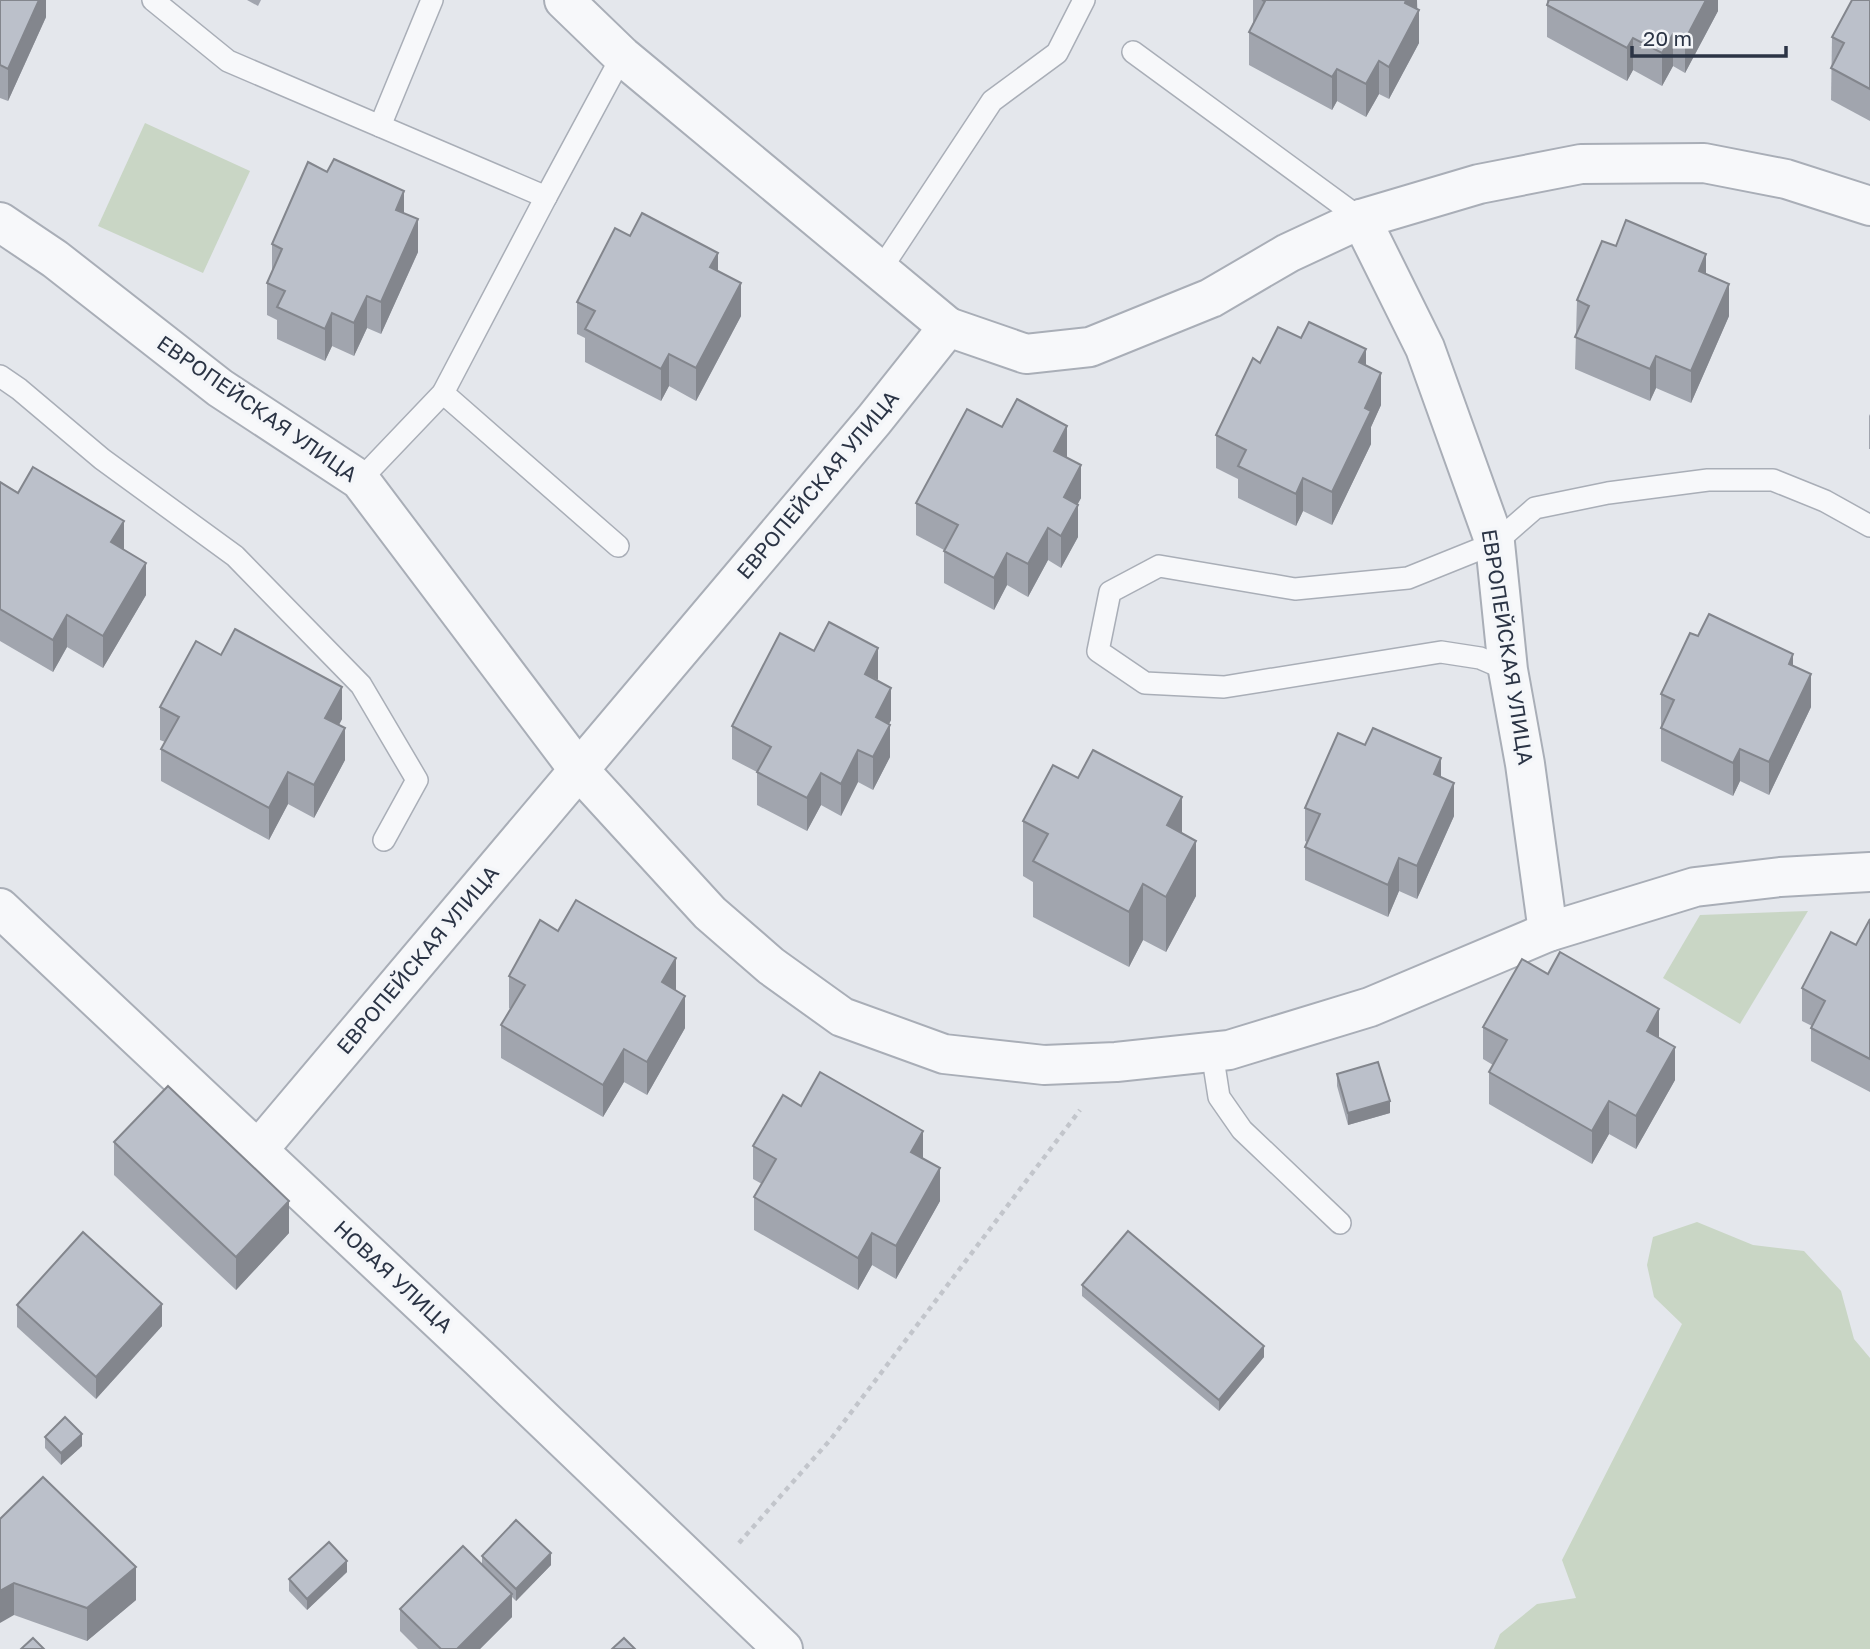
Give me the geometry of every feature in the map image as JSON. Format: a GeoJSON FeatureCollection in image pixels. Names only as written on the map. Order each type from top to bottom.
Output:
{"type":"FeatureCollection","features":[{"type":"Feature","properties":{"kind":"street"},"geometry":{"type":"LineString","coordinates":[[564,0],[622,56],[948,327],[1026,354],[1090,347],[1211,298],[1288,253],[1361,219],[1479,184],[1581,164],[1704,163],[1786,179],[1870,206]]}},
{"type":"Feature","properties":{"kind":"street","name":"ЕВРОПЕЙСКАЯ УЛИЦА"},"geometry":{"type":"LineString","coordinates":[[1361,219],[1425,348],[1495,543],[1507,670],[1525,764],[1548,932]]}},
{"type":"Feature","properties":{"kind":"street","name":"ЕВРОПЕЙСКАЯ УЛИЦА"},"geometry":{"type":"LineString","coordinates":[[0,222],[55,259],[220,388],[360,480],[578,769],[709,914],[771,966],[842,1017],[944,1054],[1044,1065],[1116,1062],[1229,1050],[1370,1007],[1548,932],[1695,887],[1780,877],[1870,872]]}},
{"type":"Feature","properties":{"kind":"street","name":"ЕВРОПЕЙСКАЯ УЛИЦА"},"geometry":{"type":"LineString","coordinates":[[258,1150],[874,420],[948,327]]}},
{"type":"Feature","properties":{"kind":"street","name":"НОВАЯ УЛИЦА"},"geometry":{"type":"LineString","coordinates":[[0,908],[783,1649]]}},
{"type":"Feature","properties":{"kind":"lane"},"geometry":{"type":"LineString","coordinates":[[153,0],[228,61],[546,197]]}},
{"type":"Feature","properties":{"kind":"lane"},"geometry":{"type":"LineString","coordinates":[[380,126],[432,0]]}},
{"type":"Feature","properties":{"kind":"lane"},"geometry":{"type":"LineString","coordinates":[[881,270],[992,101],[1057,53],[1084,0]]}},
{"type":"Feature","properties":{"kind":"lane"},"geometry":{"type":"LineString","coordinates":[[1133,52],[1361,219]]}},
{"type":"Feature","properties":{"kind":"lane"},"geometry":{"type":"LineString","coordinates":[[360,480],[443,393],[622,56]]}},
{"type":"Feature","properties":{"kind":"lane"},"geometry":{"type":"LineString","coordinates":[[0,376],[102,458],[235,556],[361,685],[417,780],[384,839]]}},
{"type":"Feature","properties":{"kind":"lane"},"geometry":{"type":"LineString","coordinates":[[443,393],[618,546]]}},
{"type":"Feature","properties":{"kind":"lane"},"geometry":{"type":"LineString","coordinates":[[1507,670],[1480,658],[1441,652],[1224,687],[1145,683],[1098,651],[1110,592],[1159,566],[1295,589],[1408,578],[1495,543],[1535,508],[1608,494],[1708,480],[1773,480],[1825,501],[1870,526]]}},
{"type":"Feature","properties":{"kind":"lane"},"geometry":{"type":"LineString","coordinates":[[1212,1052],[1219,1097],[1242,1130],[1340,1223]]}},
{"type":"Feature","properties":{"kind":"path"},"geometry":{"type":"LineString","coordinates":[[709,1577],[831,1439],[1116,1062]]}},
{"type":"Feature","properties":{"kind":"green space"},"geometry":{"type":"Polygon","coordinates":[[[145,123],[250,171],[203,273],[98,226],[145,123]]]}},
{"type":"Feature","properties":{"kind":"green space"},"geometry":{"type":"Polygon","coordinates":[[[1808,911],[1740,1024],[1663,978],[1700,915],[1808,911]]]}},
{"type":"Feature","properties":{"kind":"green space"},"geometry":{"type":"Polygon","coordinates":[[[1697,1222],[1753,1245],[1804,1251],[1841,1291],[1854,1339],[1870,1358],[1870,1649],[1494,1649],[1500,1634],[1537,1604],[1576,1598],[1562,1560],[1682,1324],[1654,1297],[1647,1265],[1653,1237],[1697,1222]]]}},
{"type":"Feature","properties":{"kind":"building"},"geometry":{"type":"Polygon","coordinates":[[[0,0],[39,0],[8,69],[0,65],[0,0]]]}},
{"type":"Feature","properties":{"kind":"building"},"geometry":{"type":"Polygon","coordinates":[[[1262,0],[1406,0],[1405,3],[1419,10],[1389,67],[1379,61],[1366,84],[1337,69],[1332,77],[1249,32],[1265,1],[1262,0]]]}},
{"type":"Feature","properties":{"kind":"building"},"geometry":{"type":"Polygon","coordinates":[[[1549,0],[1706,0],[1685,40],[1673,34],[1662,53],[1633,38],[1627,48],[1547,5],[1549,0]]]}},
{"type":"Feature","properties":{"kind":"building"},"geometry":{"type":"Polygon","coordinates":[[[1852,0],[1870,0],[1870,89],[1831,68],[1844,43],[1832,37],[1852,0]]]}},
{"type":"Feature","properties":{"kind":"building"},"geometry":{"type":"Polygon","coordinates":[[[334,159],[404,191],[396,210],[418,219],[381,302],[367,296],[354,323],[332,313],[325,329],[277,307],[285,291],[267,283],[282,249],[272,244],[308,162],[327,172],[334,159]]]}},
{"type":"Feature","properties":{"kind":"building"},"geometry":{"type":"Polygon","coordinates":[[[642,213],[718,253],[710,267],[741,283],[696,368],[669,354],[661,369],[585,329],[595,311],[577,302],[615,228],[630,236],[642,213]]]}},
{"type":"Feature","properties":{"kind":"building"},"geometry":{"type":"Polygon","coordinates":[[[1626,220],[1706,254],[1699,271],[1729,284],[1691,371],[1656,356],[1650,369],[1575,337],[1589,306],[1577,300],[1602,241],[1616,246],[1626,220]]]}},
{"type":"Feature","properties":{"kind":"building"},"geometry":{"type":"Polygon","coordinates":[[[1309,322],[1366,349],[1359,362],[1381,373],[1365,408],[1371,411],[1332,492],[1303,478],[1296,494],[1238,466],[1246,450],[1216,435],[1253,358],[1260,363],[1278,327],[1301,338],[1309,322]]]}},
{"type":"Feature","properties":{"kind":"building"},"geometry":{"type":"Polygon","coordinates":[[[1017,399],[1067,426],[1054,451],[1081,465],[1064,497],[1078,505],[1061,536],[1048,528],[1028,564],[1007,553],[994,578],[944,551],[958,525],[916,503],[967,409],[1002,427],[1017,399]]]}},
{"type":"Feature","properties":{"kind":"building"},"geometry":{"type":"Polygon","coordinates":[[[33,467],[124,521],[111,542],[146,563],[103,636],[67,615],[53,640],[0,609],[0,482],[18,493],[33,467]]]}},
{"type":"Feature","properties":{"kind":"building"},"geometry":{"type":"Polygon","coordinates":[[[1709,614],[1793,654],[1789,664],[1811,674],[1769,762],[1740,749],[1733,763],[1661,728],[1674,700],[1661,694],[1690,633],[1698,636],[1709,614]]]}},
{"type":"Feature","properties":{"kind":"building"},"geometry":{"type":"Polygon","coordinates":[[[829,622],[878,648],[865,674],[891,688],[876,717],[890,725],[873,757],[858,750],[841,784],[821,773],[807,798],[757,772],[771,747],[732,726],[780,633],[814,651],[829,622]]]}},
{"type":"Feature","properties":{"kind":"building"},"geometry":{"type":"Polygon","coordinates":[[[235,629],[342,687],[325,718],[345,728],[314,785],[288,772],[269,808],[161,749],[179,717],[160,707],[196,641],[221,655],[235,629]]]}},
{"type":"Feature","properties":{"kind":"building"},"geometry":{"type":"Polygon","coordinates":[[[1373,728],[1441,758],[1434,774],[1454,783],[1417,866],[1399,858],[1388,885],[1305,847],[1320,814],[1305,808],[1338,733],[1365,745],[1373,728]]]}},
{"type":"Feature","properties":{"kind":"building"},"geometry":{"type":"Polygon","coordinates":[[[1093,750],[1182,797],[1167,825],[1196,841],[1166,897],[1143,884],[1129,912],[1033,861],[1048,834],[1023,821],[1053,765],[1078,778],[1093,750]]]}},
{"type":"Feature","properties":{"kind":"building"},"geometry":{"type":"Polygon","coordinates":[[[576,900],[676,958],[662,982],[685,996],[647,1062],[624,1049],[603,1085],[501,1025],[525,985],[509,976],[540,920],[558,931],[576,900]]]}},
{"type":"Feature","properties":{"kind":"building"},"geometry":{"type":"Polygon","coordinates":[[[1870,919],[1870,1059],[1811,1028],[1825,1001],[1802,988],[1831,932],[1856,945],[1870,919]]]}},
{"type":"Feature","properties":{"kind":"building"},"geometry":{"type":"Polygon","coordinates":[[[1560,952],[1659,1009],[1647,1031],[1675,1047],[1636,1116],[1609,1101],[1592,1131],[1489,1072],[1507,1040],[1483,1027],[1522,959],[1548,974],[1560,952]]]}},
{"type":"Feature","properties":{"kind":"building"},"geometry":{"type":"Polygon","coordinates":[[[1378,1062],[1390,1101],[1348,1113],[1337,1074],[1378,1062]]]}},
{"type":"Feature","properties":{"kind":"building"},"geometry":{"type":"Polygon","coordinates":[[[820,1072],[923,1131],[911,1152],[940,1168],[896,1246],[872,1233],[858,1258],[754,1197],[776,1159],[753,1146],[783,1095],[801,1106],[820,1072]]]}},
{"type":"Feature","properties":{"kind":"building"},"geometry":{"type":"Polygon","coordinates":[[[168,1086],[289,1201],[236,1257],[114,1142],[168,1086]]]}},
{"type":"Feature","properties":{"kind":"building"},"geometry":{"type":"Polygon","coordinates":[[[1128,1231],[1264,1346],[1219,1400],[1082,1285],[1128,1231]]]}},
{"type":"Feature","properties":{"kind":"building"},"geometry":{"type":"Polygon","coordinates":[[[83,1232],[162,1304],[96,1377],[17,1305],[83,1232]]]}},
{"type":"Feature","properties":{"kind":"building"},"geometry":{"type":"Polygon","coordinates":[[[65,1417],[82,1434],[61,1453],[45,1437],[65,1417]]]}},
{"type":"Feature","properties":{"kind":"building"},"geometry":{"type":"Polygon","coordinates":[[[43,1477],[136,1567],[87,1608],[14,1583],[0,1591],[0,1519],[43,1477]]]}},
{"type":"Feature","properties":{"kind":"building"},"geometry":{"type":"Polygon","coordinates":[[[516,1520],[551,1553],[516,1589],[482,1556],[516,1520]]]}},
{"type":"Feature","properties":{"kind":"building"},"geometry":{"type":"Polygon","coordinates":[[[329,1542],[347,1561],[307,1599],[289,1579],[329,1542]]]}},
{"type":"Feature","properties":{"kind":"building"},"geometry":{"type":"Polygon","coordinates":[[[463,1546],[512,1594],[457,1649],[441,1649],[400,1609],[463,1546]]]}},
{"type":"Feature","properties":{"kind":"building"},"geometry":{"type":"Polygon","coordinates":[[[33,1638],[44,1649],[21,1649],[33,1638]]]}},
{"type":"Feature","properties":{"kind":"building"},"geometry":{"type":"Polygon","coordinates":[[[624,1638],[635,1649],[612,1649],[624,1638]]]}}]}
